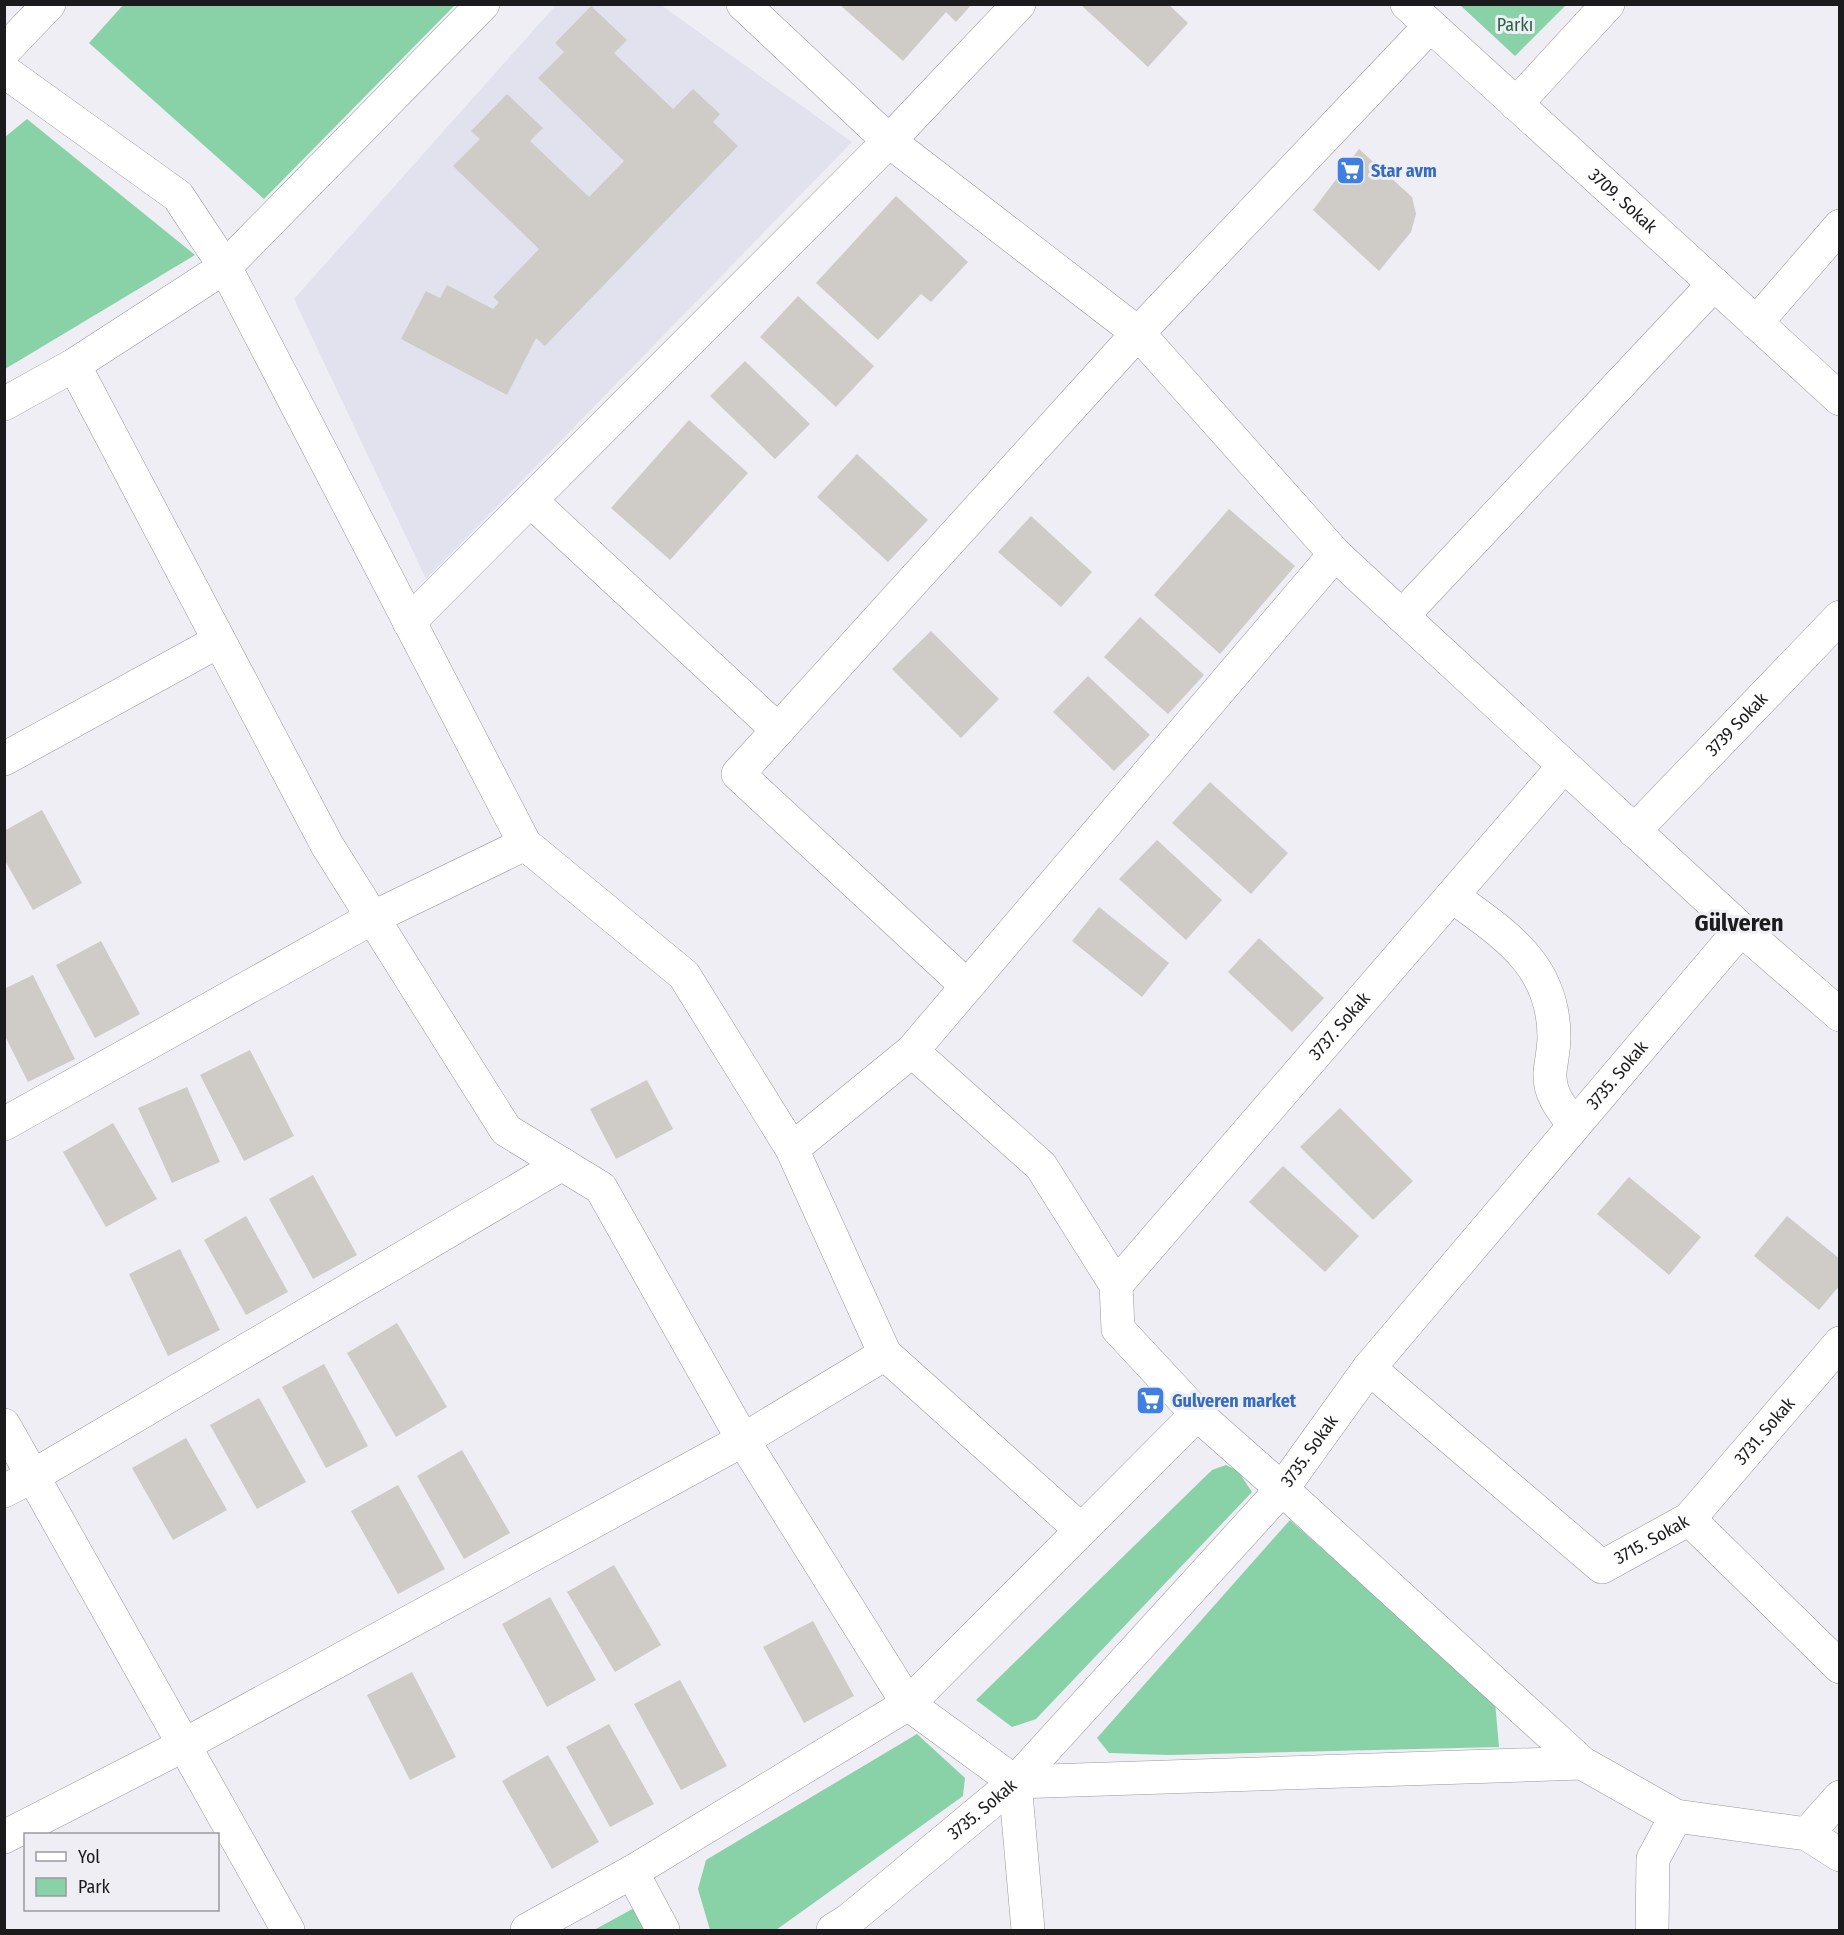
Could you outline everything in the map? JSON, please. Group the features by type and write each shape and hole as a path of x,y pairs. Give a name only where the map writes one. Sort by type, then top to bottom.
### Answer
{"street":[{"path":"4,51 49,4"},
{"path":"4,404 74,365 225,267 483,4"},
{"path":"742,4 889,141 1138,333 1335,554 1740,929 1839,1015"},
{"path":"410,622 889,141 1019,4"},
{"path":"1516,104 1608,4"},
{"path":"967,986 738,774 1138,333 1418,15"},
{"name":"3709. Sokak","path":"1418,15 1839,399"},
{"path":"4,71 178,196 225,267 525,844 684,975 792,1149 885,1354 1080,1530"},
{"path":"1756,322 1839,226"},
{"path":"1402,616 1714,284"},
{"path":"74,365 327,845 372,918 506,1130 601,1188 743,1440 908,1704 1015,1782 1582,1763"},
{"path":"531,501 778,730"},
{"path":"792,1149 912,1051 1335,554"},
{"name":"3739 Sokak","path":"1634,831 1839,616"},
{"path":"4,759 219,641"},
{"name":"3737. Sokak","path":"1116,1285 1564,766"},
{"path":"4,1124 372,918 525,844"},
{"path":"1452,896 1509,937 1536,971 1551,1011 1554,1036 1550,1071 1552,1093 1574,1125"},
{"name":"3735. Sokak","path":"833,1930 849,1920 1015,1782 1282,1489 1369,1368 1740,929"},
{"path":"912,1051 1041,1166 1116,1285 1118,1329 1197,1413 1582,1763 1676,1816 1807,1833 1839,1855"},
{"path":"4,1491 562,1164"},
{"name":"3731. Sokak","path":"1689,1518 1839,1343"},
{"path":"4,1837 184,1745 743,1440 885,1354"},
{"name":"3715. Sokak","path":"1369,1368 1602,1567 1689,1518 1839,1667"},
{"path":"527,1930 632,1872 908,1704 1197,1413"},
{"path":"4,1425 288,1930"},
{"path":"1015,1782 1028,1930"},
{"path":"1807,1833 1839,1797"},
{"path":"1652,1930 1653,1858 1676,1816"},
{"path":"632,1872 663,1930"}],"shaded area":[{"path":"556,5 661,5 852,142 426,579 294,299"}],"green space":[{"path":"124,4 455,5 264,199 89,43"},
{"name":"Parkı","path":"1460,5 1566,5 1515,56"},
{"path":"27,119 195,255 5,369 5,137"},
{"path":"1226,1465 1238,1471 1252,1492 1036,1719 1012,1727 976,1700 1212,1470"},
{"path":"1290,1520 1495,1702 1499,1747 1168,1755 1109,1753 1097,1738"},
{"path":"917,1734 965,1778 963,1796 776,1930 710,1930 698,1889 706,1860"},
{"path":"636,1907 646,1930 594,1930"}],"building":[{"path":"839,4 972,4 956,22 946,12 903,61"},
{"path":"1080,4 1168,4 1188,23 1148,67"},
{"path":"591,6 627,40 614,53 673,109 693,89 720,114 713,122 738,146 545,346 536,338 507,395 401,339 426,291 440,298 447,285 493,309 499,302 493,297 539,249 453,166 480,139 471,131 507,94 543,128 530,141 589,197 624,161 538,78 564,52 555,43"},
{"path":"1359,149 1412,197 1416,214 1411,232 1379,271 1313,210"},
{"path":"896,196 968,262 931,302 921,294 878,340 816,283"},
{"path":"798,296 874,366 836,407 760,337"},
{"path":"745,361 810,424 775,459 710,396"},
{"path":"689,420 748,473 670,560 611,508"},
{"path":"857,454 928,520 888,562 817,497"},
{"path":"1229,509 1295,566 1220,654 1154,595"},
{"path":"1031,516 1092,572 1061,607 998,552"},
{"path":"1140,617 1204,675 1168,714 1104,657"},
{"path":"931,631 999,699 961,738 892,669"},
{"path":"1088,676 1150,735 1114,771 1053,712"},
{"path":"1210,782 1288,853 1251,894 1172,823"},
{"path":"42,810 82,883 33,910 4,859 4,831"},
{"path":"1157,840 1222,900 1186,940 1119,879"},
{"path":"1099,907 1169,963 1142,997 1072,941"},
{"path":"1259,938 1324,998 1292,1032 1228,972"},
{"path":"101,941 140,1014 95,1038 56,965"},
{"path":"33,975 75,1059 28,1082 4,1034 4,989"},
{"path":"250,1050 294,1136 244,1161 200,1075"},
{"path":"647,1080 673,1129 616,1159 590,1109"},
{"path":"187,1087 220,1162 172,1183 138,1108"},
{"path":"1340,1108 1413,1181 1373,1220 1300,1147"},
{"path":"113,1123 157,1199 106,1227 63,1152"},
{"path":"1283,1166 1359,1236 1325,1272 1249,1202"},
{"path":"313,1175 357,1255 313,1279 269,1199"},
{"path":"1629,1177 1701,1237 1669,1275 1597,1214"},
{"path":"246,1216 288,1292 246,1315 204,1240"},
{"path":"1787,1216 1840,1259 1840,1285 1819,1310 1754,1256"},
{"path":"180,1249 220,1330 168,1356 129,1274"},
{"path":"397,1323 447,1407 396,1437 347,1353"},
{"path":"324,1364 368,1446 326,1468 282,1387"},
{"path":"259,1398 306,1482 257,1509 210,1425"},
{"path":"186,1438 227,1510 173,1540 132,1468"},
{"path":"462,1450 510,1533 464,1559 417,1476"},
{"path":"398,1485 445,1569 398,1594 351,1511"},
{"path":"614,1565 661,1645 615,1672 567,1592"},
{"path":"550,1597 596,1680 547,1707 502,1624"},
{"path":"813,1621 854,1696 804,1723 763,1647"},
{"path":"412,1672 456,1757 410,1780 367,1695"},
{"path":"680,1680 727,1766 681,1790 634,1704"},
{"path":"609,1724 654,1804 610,1827 566,1747"},
{"path":"548,1755 599,1842 552,1869 502,1781"}],"place":[{"name":"Star avm","path":"1350,171"},
{"name":"Gulveren market","path":"1151,1401"}],"district":[{"name":"Gülveren","path":"1739,923"}]}
